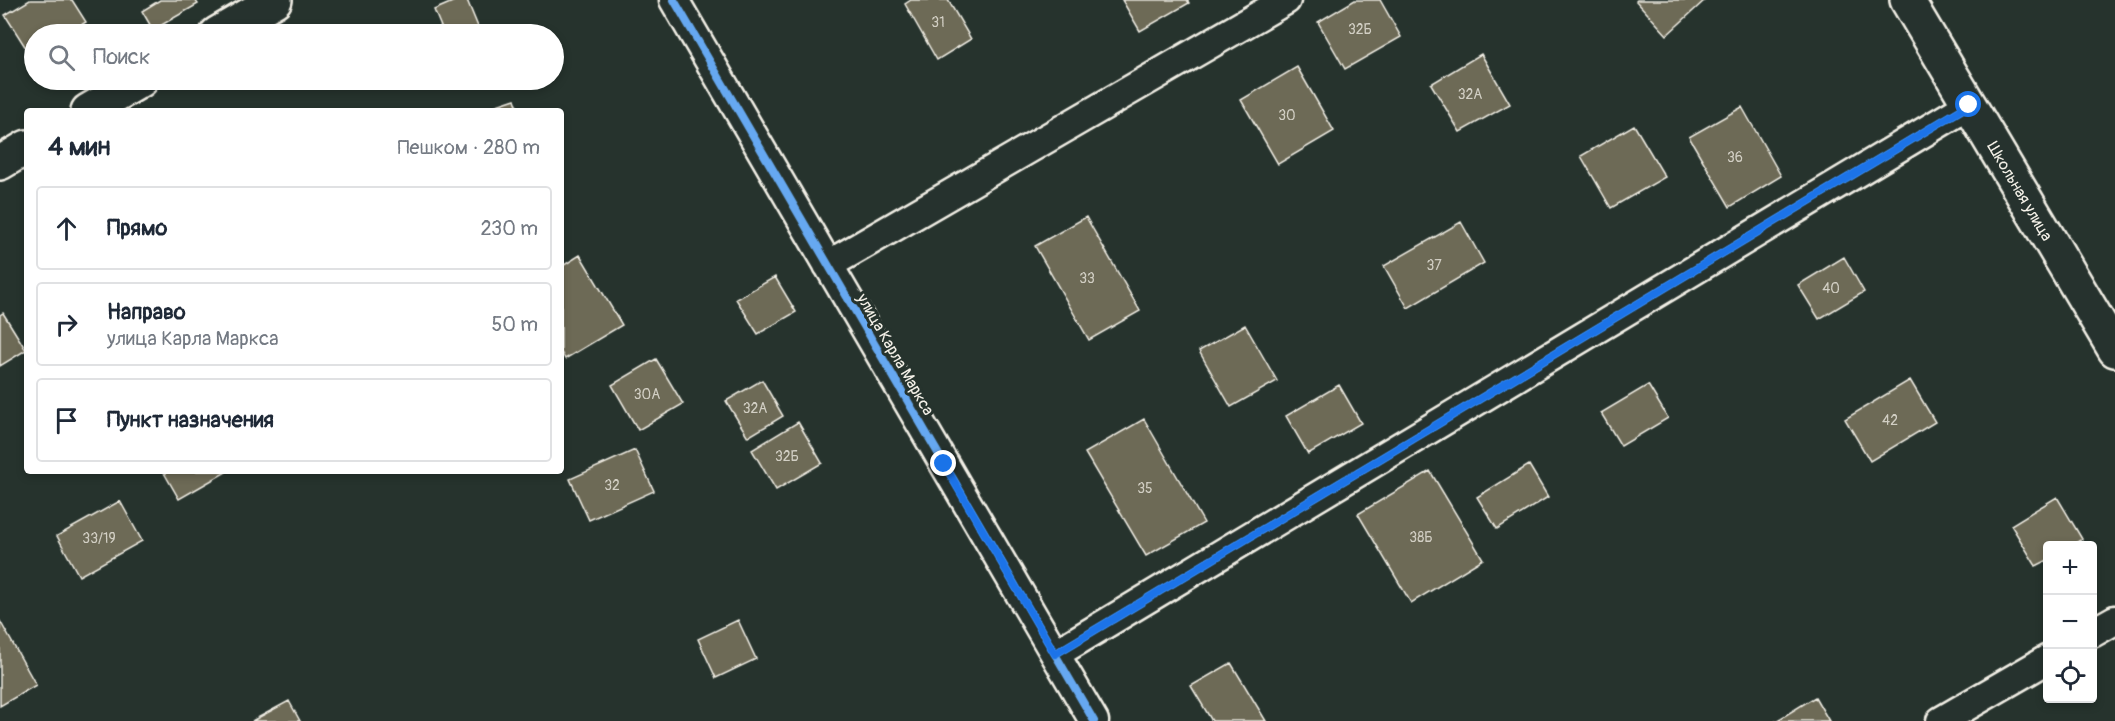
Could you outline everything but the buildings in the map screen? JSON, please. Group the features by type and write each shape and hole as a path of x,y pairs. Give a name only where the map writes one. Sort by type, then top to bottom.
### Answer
{"main road":[{"path":"234,24 275,0"},
{"name":"Школьная улица","path":"1907,0 2115,350"},
{"path":"93,108 124,90"},
{"path":"0,163 24,149"}],"street":[{"name":"улица Карла Маркса","path":"674,0 1094,721"},
{"path":"828,265 1286,0"},
{"path":"1055,654 1969,105"},
{"path":"2097,630 2115,620"},
{"path":"1941,721 2043,662"}],"cycle path":[{"path":"674,0 1094,721"},
{"path":"1055,654 1969,105"}],"route":[{"path":"944,464 1055,654 1969,105"}]}
